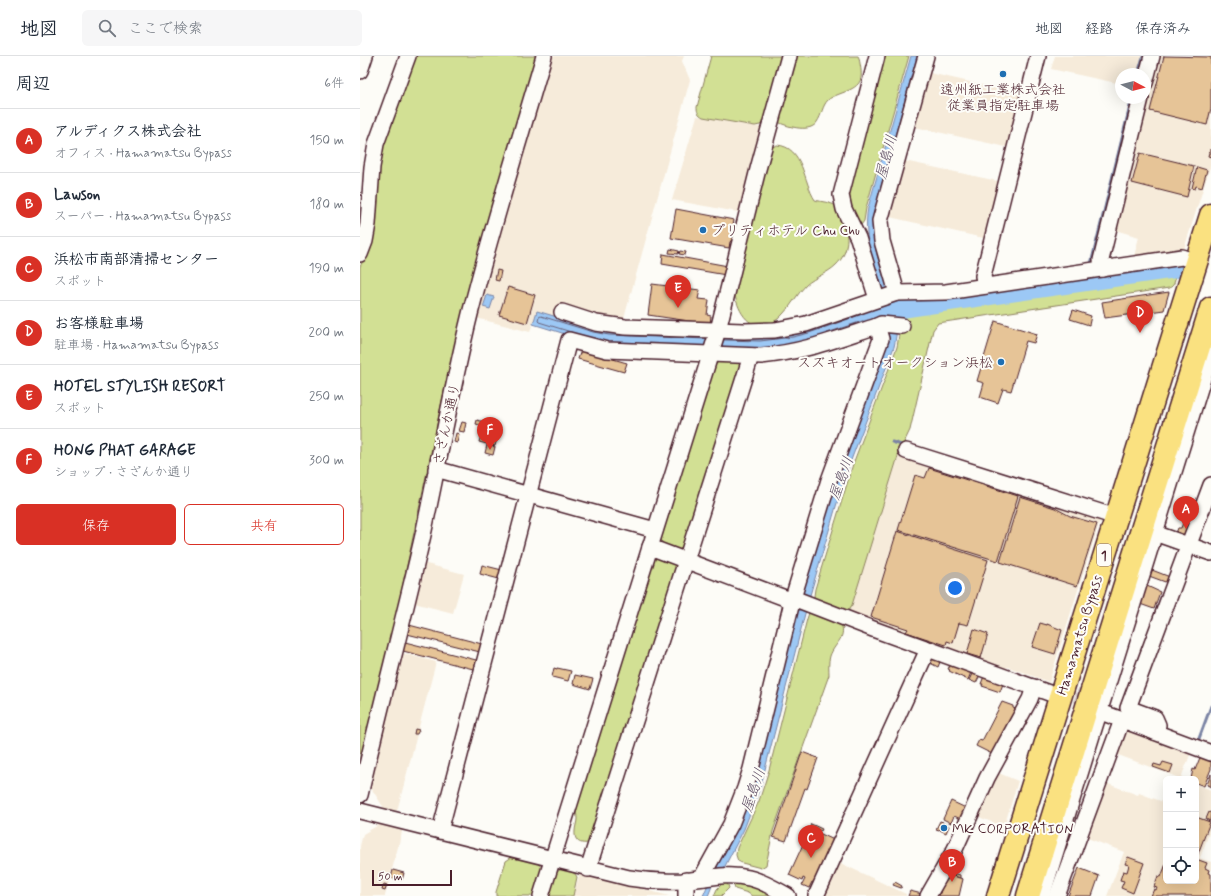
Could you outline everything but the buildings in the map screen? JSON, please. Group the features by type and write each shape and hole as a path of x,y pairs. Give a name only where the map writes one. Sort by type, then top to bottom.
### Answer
{"highway":[{"name":"Hamamatsu Bypass","path":"998,896 1055,691 1116,517 1211,215"},
{"name":"Hamamatsu Bypass","path":"1029,896 1052,844 1074,749 1098,708 1211,308"},
{"path":"1029,896 1019,874 1048,805 1074,749"}],"street":[{"path":"360,71 365,56"},
{"path":"360,254 367,233 372,167 376,144 408,56"},
{"name":"さざんか通り","path":"360,796 374,733 405,612 453,389 480,277 544,56"},
{"path":"541,896 717,332 758,169 789,56"},
{"path":"877,56 841,196 844,209 887,296"},
{"path":"887,296 880,221 926,56"},
{"path":"985,286 983,276 1038,56"},
{"path":"1149,68 1152,56"},
{"path":"1102,269 1101,260 1140,104"},
{"path":"562,312 610,325 717,332 760,331 806,324 887,296 946,292 1182,257 1196,262"},
{"path":"440,831 569,340 607,350 711,352 751,356 778,354 801,350 880,325 901,326"},
{"path":"705,878 704,873 730,824 745,788 794,599 829,480 882,339 880,325"},
{"path":"1211,353 1149,531 1211,553"},
{"path":"588,869 751,356"},
{"path":"906,452 920,460 1116,517"},
{"path":"436,469 655,530"},
{"path":"1152,731 1158,725 1155,718 1128,708 1211,485"},
{"path":"650,547 810,604 873,629 1034,687 1055,691"},
{"path":"816,896 928,649"},
{"path":"1006,677 1008,670 1055,691"},
{"path":"928,896 955,849 987,778 1030,698 1034,687"},
{"path":"1098,708 1151,723 1152,731"},
{"path":"1098,708 1122,720 1211,753"},
{"path":"1073,851 1052,844 1098,708"},
{"path":"1057,896 1122,720"},
{"path":"360,811 613,875 646,880 686,880 736,876 760,881 788,896"},
{"path":"686,880 686,896"}],"shaded area":[{"path":"551,56 684,56 682,61 690,80 623,322 572,310 565,303 561,318 537,311 530,332 476,318"},
{"path":"1055,56 1142,56 1139,68 1115,68 1115,83 1051,69"},
{"path":"1158,56 1211,56 1211,164 1184,249 1179,254 1133,260 1139,237 1115,230 1146,104 1151,104 1151,84"},
{"path":"925,72 1024,94 1011,148 910,126"},
{"path":"697,116 765,128 743,213 672,200"},
{"path":"900,160 1002,182 988,239 885,216"},
{"path":"899,453 1101,517 1049,682 1008,667 998,671 848,616"},
{"path":"423,563 464,574 453,613 414,603"},
{"path":"402,653 436,662 397,811 384,808 371,788 382,729"},
{"path":"1124,725 1192,750 1182,776 1174,776 1113,753"},
{"path":"996,772 1018,781 1004,827 974,815"},
{"path":"1103,782 1138,795 1139,793 1163,802 1163,884 1199,884 1199,785 1211,790 1211,828 1200,858 1211,862 1211,896 1107,896 1124,852 1082,836"},
{"path":"382,823 403,828 385,896 360,896 360,846 363,834"},
{"path":"836,861 906,894 906,896 820,896"},
{"path":"580,873 628,885 669,896 573,896"}],"green space":[{"path":"413,56 536,56 472,275 445,387 400,598 360,760 360,267 367,251 378,156"},
{"path":"711,56 785,56 765,122 755,126 703,117 699,114 697,107"},
{"path":"793,56 858,56 859,58 861,76 858,84 828,100 824,105 817,122 810,127 800,128 789,126 780,123 777,117"},
{"path":"882,56 909,56 866,208 864,221 861,225 849,207 847,189"},
{"path":"777,145 786,147 793,152 798,159 815,200 831,204 838,208 846,229 847,242 844,254 836,265 806,285 778,319 768,324 761,325 754,324 744,316 735,298 734,291 770,148"},
{"path":"1170,274 1175,276 1175,278 1173,285 1169,288 938,323 933,330 910,430 899,453 852,605 848,611 843,613 817,602 814,596 815,589 853,464 897,347 902,317 910,312"},
{"path":"720,361 735,361 740,363 742,367 684,549 673,549 663,544 661,535 713,369"},
{"path":"658,558 676,565 678,569 592,842 582,843 577,841 575,835 577,819 576,809 652,563 654,559"},
{"path":"815,611 840,621 843,632 830,656 829,675 773,831 766,865 761,868 738,861 736,855 737,848 759,801 769,770 807,619 809,613"},
{"path":"512,857 537,863 543,869 537,896 496,896 506,861"},
{"path":"561,869 572,872 577,877 573,896 548,896 554,877"},
{"path":"723,883 726,883 729,888 721,896 714,896 717,889"},
{"path":"737,883 755,886 772,896 752,896 748,893 735,889 734,886"}],"water":[{"name":"屋島川","path":"911,56 917,56 872,220 872,229 878,257 896,314 897,328 894,347 850,463 837,503 808,602 761,785 744,829 723,870 714,881 708,896 703,896 709,882 886,321 778,350 591,342 533,324 537,311 594,328 744,337 885,303 868,244 868,208"},
{"path":"487,295 494,297 490,309 483,307"}],"waterway":[{"path":"1140,68 1143,57"},
{"path":"1091,264 1131,104"},
{"path":"871,315 891,310 1179,268"},
{"path":"892,442 905,446"},
{"path":"1197,744 1211,706"}],"tunnel":[{"path":"1054,687 1097,703"}],"place":[{"name":"遠州紙工業株式会社 従業員指定駐車場","path":"1003,74"},
{"name":"プリティホテル Chu Chu","path":"703,230"},
{"name":"HOTEL STYLISH RESORT","path":"678,308"},
{"name":"お客様駐車場","path":"1140,333"},
{"name":"スズキオートオークション浜松","path":"1001,362"},
{"name":"HONG PHAT GARAGE","path":"490,450"},
{"name":"アルディクス株式会社","path":"1186,529"},
{"name":"MK CORPORATION","path":"944,828"},
{"name":"浜松市南部清掃センター","path":"811,858"},
{"name":"Lawson","path":"952,882"}]}
